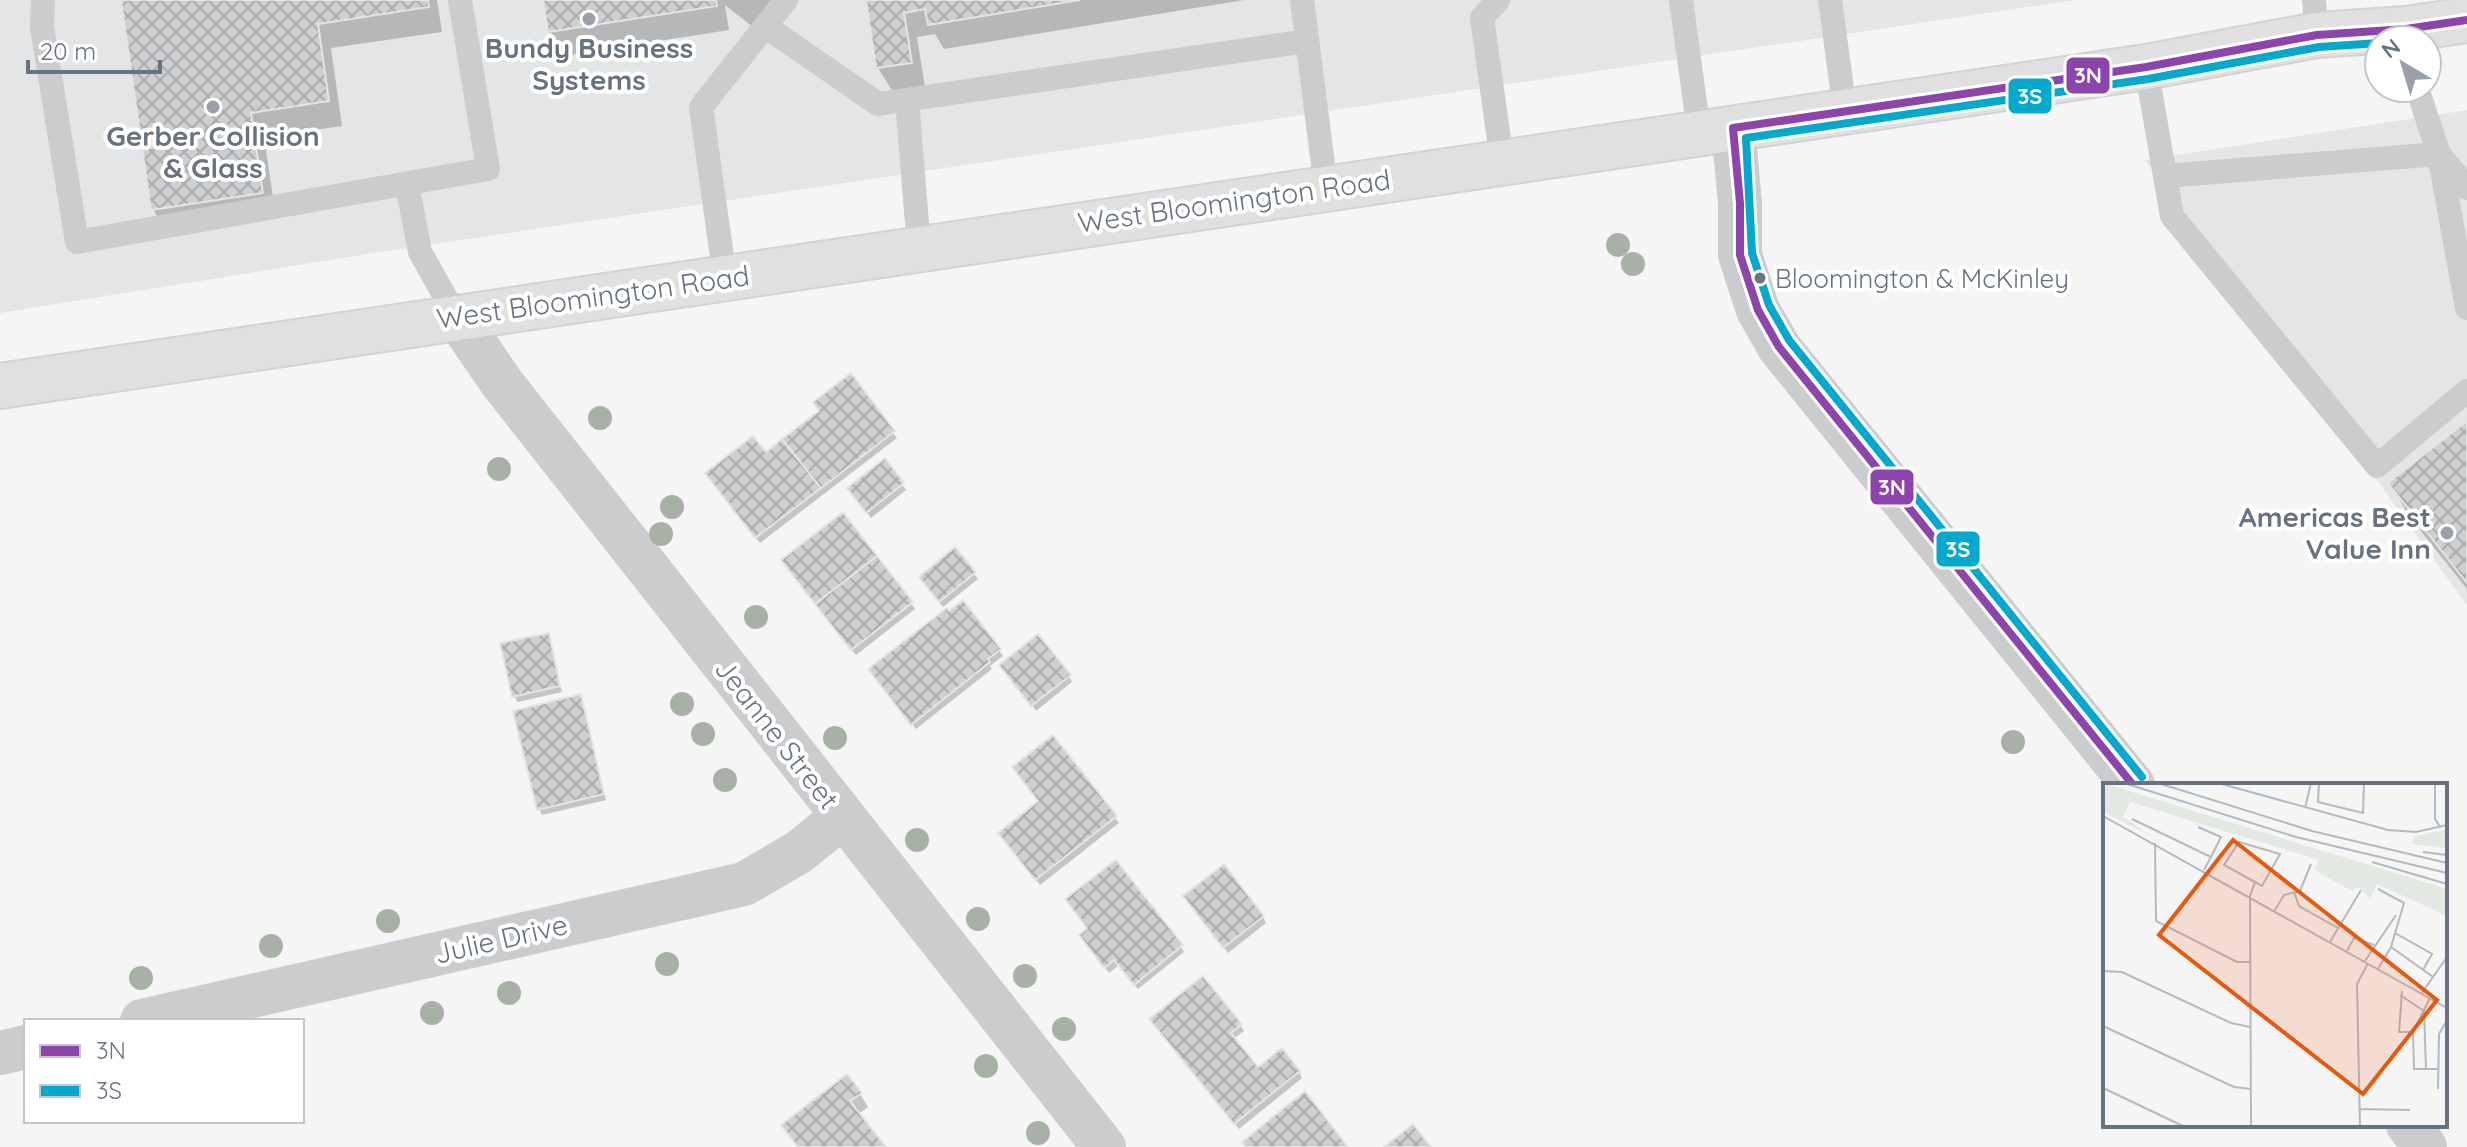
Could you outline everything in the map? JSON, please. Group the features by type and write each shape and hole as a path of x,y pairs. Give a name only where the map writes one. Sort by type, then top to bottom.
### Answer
{"main road":[{"name":"West Bloomington Road","path":"0,386 2146,67 2316,18 2363,27"},
{"name":"West Bloomington Road","path":"2443,26 2467,20"}],"street":[{"path":"1716,130 1740,203 1740,255 1758,310 1779,347 2131,783"},
{"name":"Jeanne Street","path":"456,316 502,383 1104,1147"},
{"name":"Julie Drive","path":"151,1019 744,884 799,852 842,817"},
{"path":"0,1053 24,1047"},
{"path":"2410,1127 2425,1147"}],"lane":[{"path":"43,0 42,27 77,242 488,169 460,0"},
{"path":"725,278 701,107 786,0"},
{"path":"1302,0 1326,188"},
{"path":"1498,0 1482,18 1502,161"},
{"path":"1681,0 1716,130"},
{"path":"1830,0 1845,111"},
{"path":"765,26 878,104 1307,41"},
{"path":"2146,67 2172,216 2377,466 2467,391"},
{"path":"907,100 919,248"},
{"path":"2422,104 2439,154 2467,308"},
{"path":"2165,176 2439,154"},
{"path":"2439,154 2467,188"},
{"path":"407,184 420,252 456,316"}],"shaded area":[{"path":"0,0 2075,0 380,252 0,313"},
{"path":"2467,110 2467,605 2145,160"}],"building":[{"name":"Gerber Collision & Glass","path":"121,0 428,0 429,7 318,24 329,101 251,113 263,193 151,210"},
{"name":"Bundy Business Systems","path":"543,0 716,0 717,6 548,32"},
{"path":"866,0 1080,0 928,25 925,9 904,13 912,63 876,68"},
{"path":"851,373 895,431 821,488 782,439 819,411 813,402"},
{"name":"Americas Best Value Inn","path":"2467,421 2467,583 2388,483"},
{"path":"753,436 766,452 782,439 821,488 755,538 705,473"},
{"path":"885,458 904,483 866,513 847,488"},
{"path":"843,512 877,556 815,604 781,560"},
{"path":"955,547 976,572 939,602 919,577"},
{"path":"877,556 913,602 851,650 815,604"},
{"path":"963,600 1001,649 988,659 990,662 911,725 868,669 947,608 949,611"},
{"path":"549,633 560,686 512,697 500,643"},
{"path":"1038,634 1071,675 1031,706 999,665"},
{"path":"581,694 604,794 537,810 513,711"},
{"path":"1053,735 1117,816 1035,880 998,833 1038,801 1012,767"},
{"path":"1116,860 1183,945 1134,985 1114,960 1104,968 1079,935 1087,928 1065,899"},
{"path":"1224,864 1264,916 1223,948 1183,896"},
{"path":"1203,976 1242,1024 1231,1033 1258,1067 1282,1048 1300,1071 1234,1124 1149,1019"},
{"path":"847,1074 862,1093 850,1101 886,1147 798,1147 781,1125"},
{"path":"1305,1091 1348,1147 1246,1147 1242,1142"},
{"path":"1413,1124 1431,1147 1384,1147"}],"transit line":[{"name":"3N","path":"2131,783 1779,347 1758,310 1740,255 1740,203 1733,128 2146,67 2317,35 2406,29 2467,20"},
{"name":"3S","path":"2142,777 1789,340 1769,305 1752,253 1746,138 2148,79 2319,47 2363,44"}],"place":[{"name":"Bundy Business Systems","path":"589,19"},
{"name":"Gerber Collision & Glass","path":"213,107"},
{"name":"Bloomington & McKinley","path":"1760,278"},
{"name":"Americas Best Value Inn","path":"2447,533"}]}
